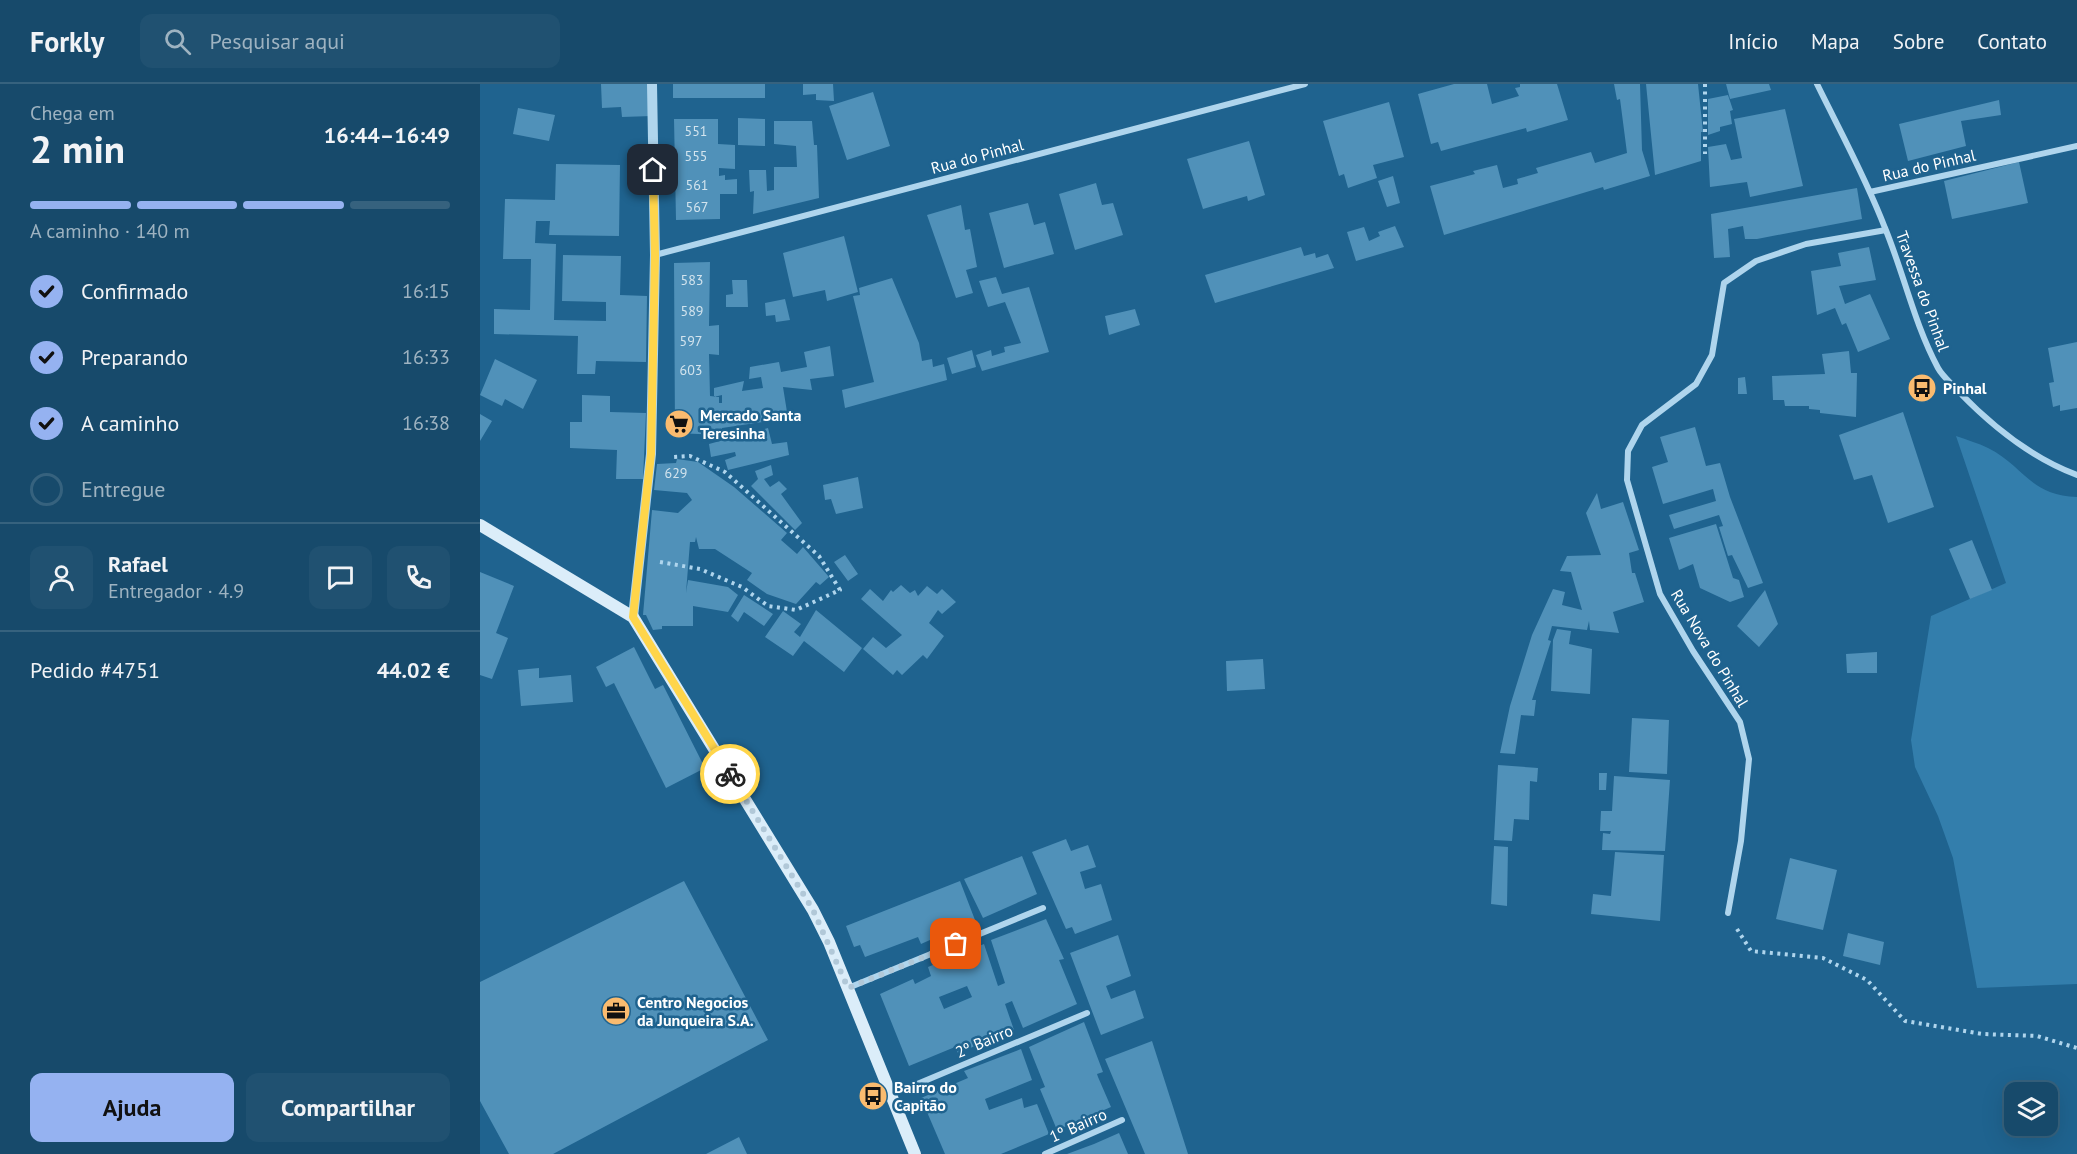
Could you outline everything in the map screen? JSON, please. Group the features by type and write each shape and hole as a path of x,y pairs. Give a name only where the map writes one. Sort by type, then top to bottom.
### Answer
{"main road":[{"path":"480,525 633,617 798,883 829,942 915,1154"}],"street":[{"path":"633,617 651,454 655,255 652,84"},
{"name":"Rua do Pinhal","path":"655,255 1305,84"},
{"name":"Rua do Pinhal","path":"1817,84 1870,192 2077,146"},
{"name":"Travessa do Pinhal","path":"1870,192 1886,230 1914,316 1939,371 1973,406 2020,446 2045,462 2077,475"},
{"name":"Rua Nova do Pinhal","path":"1728,913 1741,841 1749,759 1740,722 1693,651 1660,594 1627,480 1628,451 1642,425 1696,384 1712,355 1724,283 1756,261 1806,244 1886,230"},
{"path":"848,988 1043,908"},
{"name":"2º Bairro","path":"891,1095 1088,1013"},
{"name":"1º Bairro","path":"1045,1154 1122,1120"}],"path":[{"path":"1705,84 1706,154"},
{"path":"641,558 700,569 742,587 768,606 796,610 840,590 819,556 725,472 690,456 660,457 651,454"},
{"path":"1728,913 1751,951 1823,958 1867,980 1905,1021 1982,1034 2037,1036 2077,1048"}],"shaded area":[{"path":"1956,436 1984,446 2000,455 2048,491 2077,497 2077,984 1977,988 1953,858 1938,816 1915,767 1911,740 1931,616 2006,583"}],"building":[{"path":"601,84 650,84 652,116 622,117 621,107 602,108"},
{"path":"673,84 765,84 765,98 673,98"},
{"path":"803,84 833,84 834,101 816,100 816,94 803,95"},
{"path":"1454,84 1487,84 1492,104 1519,96 1515,88 1520,87 1520,84 1557,84 1568,120 1527,132 1526,128 1441,151 1438,142 1431,144 1418,94"},
{"path":"1614,84 1640,84 1642,150 1650,176 1604,190 1603,187 1444,235 1430,186 1475,174 1473,171 1497,165 1503,188 1518,184 1517,179 1538,173 1536,168 1591,152 1595,163 1627,153 1620,99 1617,100"},
{"path":"1646,84 1698,84 1703,132 1701,132 1701,161 1655,175"},
{"path":"1726,84 1769,84 1771,90 1730,99"},
{"path":"873,92 890,146 847,160 829,106"},
{"path":"1728,95 1733,110 1730,111 1732,124 1720,127 1720,131 1708,135 1708,99"},
{"path":"1999,100 2001,115 1961,121 1966,146 1908,161 1899,124"},
{"path":"1389,102 1404,157 1373,165 1377,178 1348,188 1344,174 1339,176 1323,121"},
{"path":"518,108 555,115 549,141 513,134"},
{"path":"1785,109 1803,186 1750,197 1747,182 1710,187 1708,147 1726,144 1731,160 1742,158 1734,119"},
{"path":"738,118 765,119 765,146 738,145"},
{"path":"674,119 718,119 718,144 735,145 735,169 719,168 719,176 725,175 725,180 737,179 737,194 720,194 720,219 676,220"},
{"path":"774,121 812,121 814,145 817,145 819,198 753,214 754,191 750,192 749,170 766,170 767,191 774,190 774,167 797,167 796,146 774,144"},
{"path":"1249,141 1265,195 1248,201 1247,196 1203,209 1187,159"},
{"path":"2019,162 2028,203 1952,219 1944,181"},
{"path":"556,164 620,165 619,236 549,235 550,221 536,221 535,243 556,244 554,320 606,321 606,302 562,301 563,255 621,256 620,295 647,296 646,362 596,361 595,374 577,374 578,336 494,334 494,309 530,310 531,259 503,259 505,199 555,200"},
{"path":"1393,176 1400,203 1387,207 1378,181"},
{"path":"1096,183 1102,205 1113,203 1123,235 1075,250 1059,194"},
{"path":"1857,188 1862,219 1757,239 1745,239 1743,226 1728,229 1730,257 1714,258 1711,214"},
{"path":"1028,203 1034,225 1045,222 1054,254 1004,268 989,213"},
{"path":"961,205 965,230 970,229 977,267 966,270 973,293 956,298 927,215"},
{"path":"1395,226 1404,247 1356,261 1347,232 1364,227 1369,241 1380,236 1378,232"},
{"path":"844,236 858,292 827,301 825,290 793,297 783,253"},
{"path":"1301,247 1304,256 1315,253 1316,258 1328,254 1334,268 1215,303 1205,275"},
{"path":"1869,247 1876,280 1839,286 1845,304 1870,294 1890,339 1858,352 1846,323 1842,325 1835,308 1817,315 1811,271 1841,266 1838,253"},
{"path":"710,262 709,326 719,325 719,355 709,354 710,396 714,396 714,388 744,381 742,391 763,388 761,377 749,379 750,367 779,362 781,372 807,367 804,352 830,346 834,376 810,379 812,390 783,387 787,412 775,414 775,420 722,428 722,435 675,433 674,263","holes":["722,395 722,403 719,403 719,397 716,397"]},
{"path":"996,277 1002,294 1029,287 1049,352 982,371 976,355 991,350 992,356 1005,352 1004,347 1021,343 1005,302 988,307 979,281"},
{"path":"892,278 919,343 922,361 932,359 933,367 944,364 947,380 845,408 842,390 874,382 853,296 860,295 859,288"},
{"path":"732,280 747,280 748,307 726,307 726,295 733,294"},
{"path":"785,299 790,320 776,322 775,315 766,316 765,303"},
{"path":"1135,309 1140,325 1109,335 1105,316"},
{"path":"2077,342 2077,408 2060,411 2060,405 2053,407 2049,383 2054,382 2048,348"},
{"path":"972,350 976,367 952,374 947,358"},
{"path":"1849,351 1851,373 1857,373 1856,417 1820,413 1820,410 1809,409 1809,406 1785,406 1784,400 1773,400 1772,376 1825,374 1822,354"},
{"path":"495,359 537,380 523,409 505,399 502,406 480,395"},
{"path":"1745,377 1747,394 1738,394 1738,378"},
{"path":"582,395 610,396 610,412 646,413 643,479 616,479 617,450 570,448 570,422 582,422"},
{"path":"1903,412 1934,507 1888,523 1872,475 1854,480 1839,435"},
{"path":"480,414 492,421 480,441"},
{"path":"1695,427 1706,466 1720,463 1730,497 1763,583 1748,588 1732,555 1728,556 1719,527 1723,526 1719,515 1674,529 1669,515 1716,501 1713,489 1663,504 1652,467 1668,462 1660,437"},
{"path":"768,428 772,444 787,442 789,455 728,470 725,460 736,456 735,452 711,457 709,444"},
{"path":"677,459 698,462 734,487 787,533 781,540 797,554 803,547 829,577 820,585 816,582 796,604 767,594 747,580 752,573 715,549 699,549 696,537 695,542 690,542 686,593 688,580 728,587 738,595 728,612 693,606 693,626 662,626 662,629 653,630 646,615 643,615 652,510 678,513 692,500 687,493 654,490 657,464 676,463"},
{"path":"771,465 773,475 764,479 770,487 779,481 787,489 781,494 802,523 795,530 751,486 758,479 755,471"},
{"path":"858,477 863,508 836,514 831,499 825,500 823,485"},
{"path":"1597,493 1601,509 1623,502 1639,550 1629,553 1632,573 1635,573 1644,602 1613,612 1619,633 1590,630 1589,621 1587,630 1552,626 1548,640 1551,641 1532,700 1536,700 1534,716 1521,715 1515,754 1500,753 1510,706 1532,635 1553,589 1565,592 1562,605 1582,610 1571,572 1560,571 1567,556 1601,555 1586,513"},
{"path":"1716,524 1733,578 1739,580 1744,597 1730,602 1700,588 1693,564 1679,570 1669,538"},
{"path":"1972,540 1992,590 1970,599 1949,549"},
{"path":"845,555 858,574 848,581 834,562"},
{"path":"480,572 514,586 496,633 508,638 492,679 480,675"},
{"path":"901,585 910,593 915,590 918,596 927,586 937,594 942,589 956,602 942,614 938,610 929,623 944,636 927,659 923,655 902,675 897,670 893,675 863,649 873,637 886,648 902,635 861,599 870,589 883,601 891,590 893,592"},
{"path":"1765,590 1778,624 1759,647 1737,626"},
{"path":"744,595 773,614 764,626 744,612 738,622 731,616"},
{"path":"816,610 862,648 844,672 804,641 793,656 765,637 783,611 801,624 794,632 800,637"},
{"path":"1557,629 1571,631 1569,644 1592,649 1590,694 1551,691 1553,640"},
{"path":"634,647 655,689 663,685 705,768 666,788 614,683 606,687 596,667"},
{"path":"1877,652 1877,673 1847,673 1846,654"},
{"path":"1263,659 1265,689 1227,691 1226,661"},
{"path":"539,668 539,678 571,675 573,702 521,706 518,670"},
{"path":"1632,718 1669,720 1667,774 1629,772"},
{"path":"1498,765 1538,768 1537,782 1530,781 1529,820 1514,819 1512,841 1494,840"},
{"path":"1599,773 1607,773 1606,790 1599,790"},
{"path":"1614,776 1670,780 1665,851 1602,850 1603,833 1610,834 1611,831 1600,831 1601,811 1612,811"},
{"path":"1066,839 1071,851 1088,845 1096,867 1080,872 1085,889 1101,884 1112,920 1075,934 1072,927 1066,929 1032,852"},
{"path":"1494,846 1508,847 1507,906 1491,904"},
{"path":"1615,852 1664,855 1660,921 1591,914 1593,894 1611,896"},
{"path":"1022,856 1037,894 983,918 964,879"},
{"path":"1790,858 1837,870 1823,930 1776,919"},
{"name":"Centro Negocios da Junqueira S.A.","path":"684,881 768,1040 553,1154 509,1154 480,1101 480,982"},
{"path":"960,881 975,920 921,944 918,937 865,957 860,945 854,947 846,926"},
{"path":"1046,919 1064,959 1059,960 1077,1004 1023,1028 1012,1001 1005,1004 1014,1030 958,1053 955,1047 909,1066 880,994 913,979 915,984 931,976 928,967 984,944 998,986 1005,983 991,940","holes":["967,986 972,997 944,1009 939,997"]},
{"path":"1848,933 1884,942 1880,965 1843,956"},
{"path":"1118,935 1131,976 1106,986 1111,999 1135,990 1144,1018 1101,1035 1070,953"},
{"path":"1084,1022 1103,1072 1097,1074 1111,1107 1057,1130 1040,1089 1045,1087 1029,1047"},
{"path":"1152,1041 1188,1154 1145,1154 1105,1059"},
{"path":"1021,1049 1032,1080 985,1099 989,1110 1022,1098 1024,1108 1037,1104 1049,1134 1001,1154 945,1154 921,1098 968,1078 964,1071"},
{"path":"1119,1133 1128,1154 1067,1154 1094,1144"},
{"path":"739,1137 747,1154 706,1154"}],"way so far":[{"path":"730,774 813,910 848,988 956,944"}],"place":[{"name":"Pinhal","path":"1922,388"},
{"name":"Mercado Santa Teresinha","path":"679,424"},
{"name":"Centro Negocios da Junqueira S.A.","path":"616,1011"},
{"name":"Bairro do Capitão","path":"873,1096"}],"route":[{"path":"653,170 655,255 651,454 633,617 730,774"}]}
